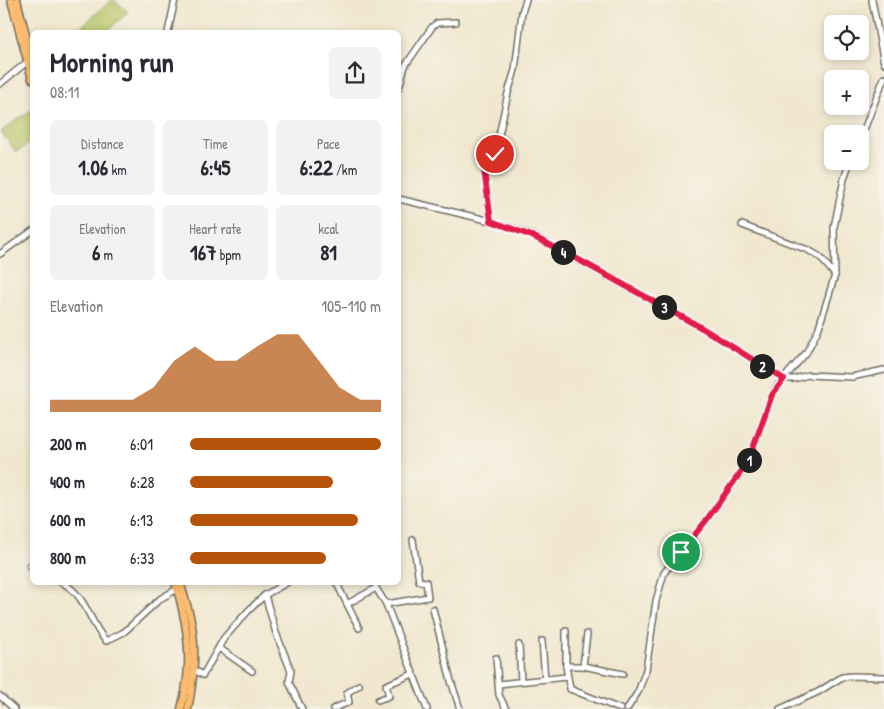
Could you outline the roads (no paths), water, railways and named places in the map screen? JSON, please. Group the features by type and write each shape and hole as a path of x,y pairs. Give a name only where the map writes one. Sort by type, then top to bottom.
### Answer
{"main road":[{"path":"11,0 30,60"},
{"path":"17,0 30,60"},
{"path":"178,585 191,622 194,647 194,670 189,708"},
{"path":"178,585 186,617 189,643 188,674 181,709"}],"street":[{"path":"168,30 175,0"},
{"path":"491,221 484,170 495,154 515,70 522,12 526,0"},
{"path":"872,0 884,63"},
{"path":"401,81 405,66 432,27 437,24 456,22"},
{"path":"0,84 30,60"},
{"path":"866,125 884,79"},
{"path":"627,709 638,692 646,670 656,601 664,572 705,522 748,462 772,395 806,354 814,341 836,274 834,227 847,170"},
{"path":"401,199 491,221 532,236 702,328 784,379 794,380 808,375 852,377 884,370"},
{"path":"742,225 808,250 820,257 836,274"},
{"path":"0,254 30,233"},
{"path":"386,604 428,598 426,582 419,581 413,540"},
{"path":"66,585 72,588 84,604 106,641 124,632 178,585"},
{"path":"194,670 204,675 224,638 265,595 283,585"},
{"path":"338,585 359,628"},
{"path":"347,604 375,585 386,604 427,709"},
{"path":"265,595 276,634 291,671 288,682 302,709"},
{"path":"433,608 460,709"},
{"path":"566,631 566,666 570,689 620,709"},
{"path":"583,666 587,634"},
{"path":"542,641 545,679"},
{"path":"519,646 521,681"},
{"path":"219,648 252,671"},
{"path":"496,658 499,696 506,709"},
{"path":"566,666 583,666 623,674"},
{"path":"378,700 389,696 386,685 412,674"},
{"path":"498,684 567,677"},
{"path":"780,709 818,692 842,677 884,677"},
{"path":"333,709 349,702 347,693 359,685"},
{"path":"0,696 14,709"}]}
